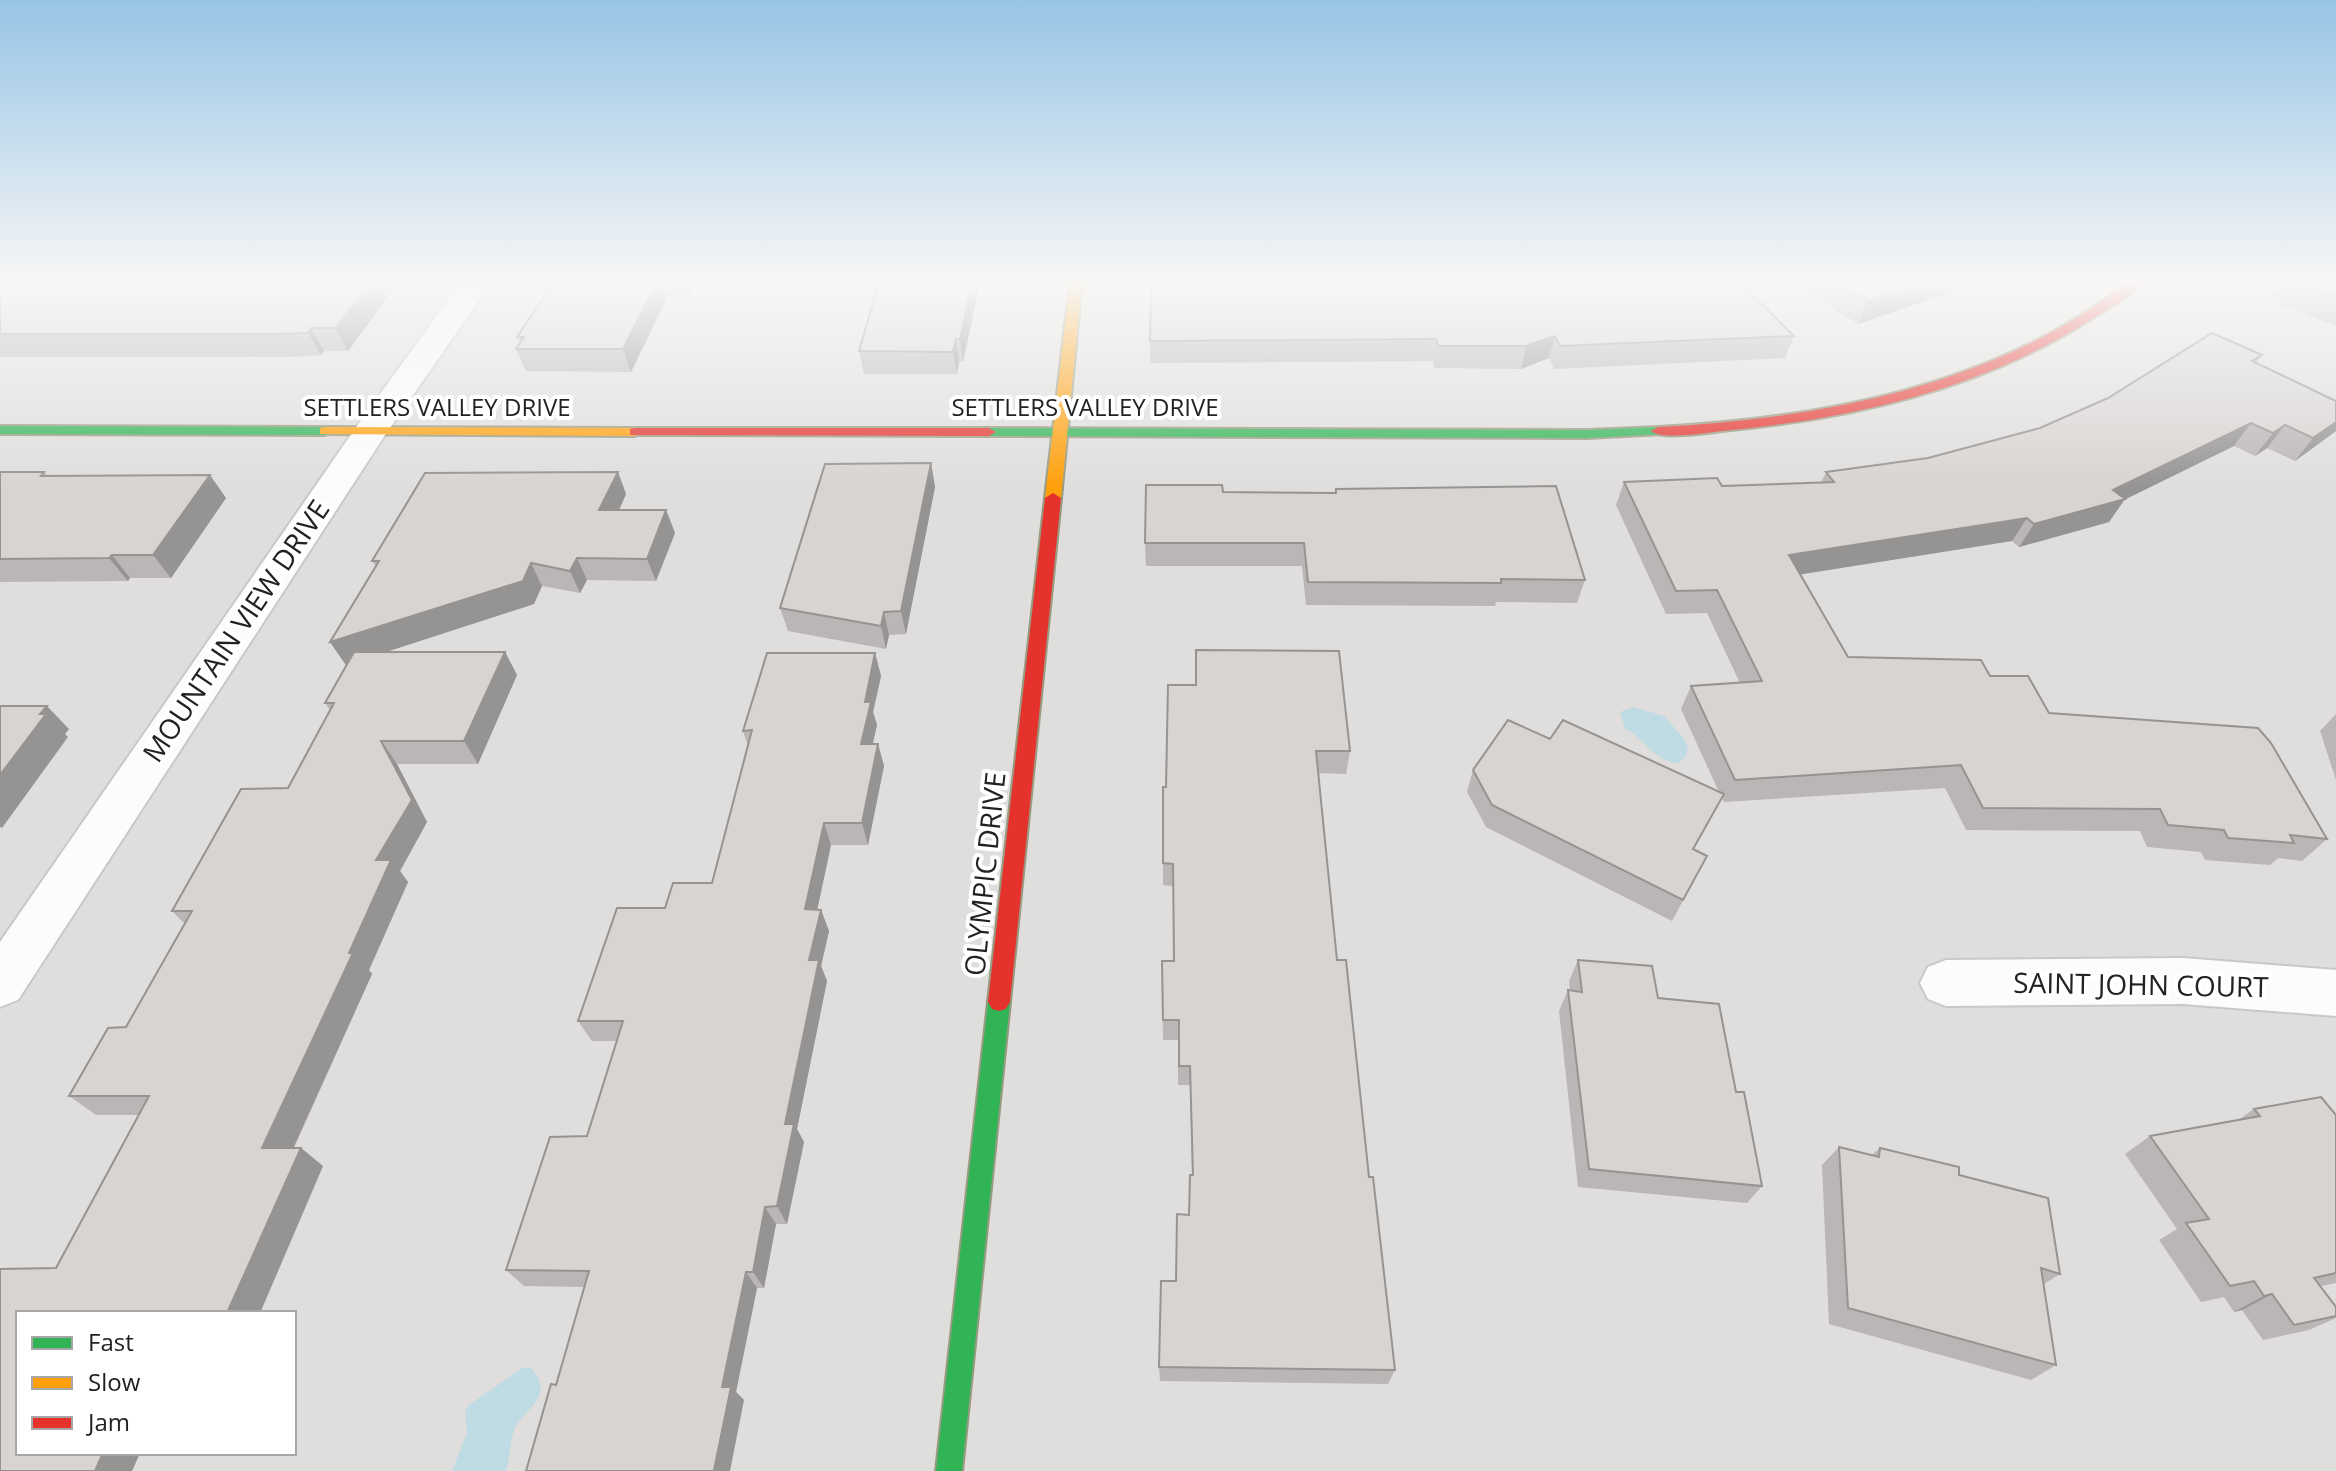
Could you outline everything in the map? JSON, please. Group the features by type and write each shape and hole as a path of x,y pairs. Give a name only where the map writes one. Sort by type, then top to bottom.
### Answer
{"street":[{"name":"MOUNTAIN VIEW DRIVE","path":"1,980 369,433 428,351"},
{"name":"OLYMPIC DRIVE","path":"949,1471 1069,351"},
{"name":"SETTLERS VALLEY DRIVE","path":"0,430 1587,434 1793,420 1899,396 2004,361 2024,351"},
{"name":"SAINT JOHN COURT","path":"1946,983 2183,981 2336,993"}],"shaded area":[{"path":"0,351 2336,351 2336,1471 0,1471"}],"water":[{"path":"1633,707 1664,716 1685,740 1688,748 1686,756 1679,763 1663,759 1625,729 1620,712"},
{"path":"522,1368 531,1368 538,1378 540,1394 515,1428 506,1471 452,1471 467,1433 465,1412 469,1405"}],"building":[{"path":"859,351 953,351 953,352"},
{"path":"2184,351 2252,351 2262,355 2252,361 2336,401 2336,422 2313,438 2285,425 2273,433 2251,423 2113,490 2125,499 2034,524 2027,518 1789,555 1848,657 1981,660 1990,676 2028,676 2049,713 2258,728 2271,743 2327,839 2290,835 2294,843 2228,838 2224,830 2168,825 2160,809 1983,808 1961,765 1735,780 1691,686 1762,681 1717,590 1676,591 1624,482 1717,478 1722,486 1834,482 1826,472 1928,458 2040,428 2108,398"},
{"path":"931,463 901,611 884,612 881,626 780,608 825,464"},
{"path":"0,472 44,472 41,476 210,475 153,555 0,559"},
{"path":"618,472 599,510 666,510 647,559 577,558 570,571 531,563 523,581 330,642 379,561 372,561 425,473"},
{"path":"1146,485 1222,485 1223,492 1336,493 1336,489 1556,486 1585,580 1308,582 1304,543 1145,543"},
{"path":"1196,650 1339,651 1350,751 1316,751 1337,960 1346,960 1369,1177 1373,1177 1395,1370 1159,1367 1161,1281 1176,1281 1177,1214 1189,1215 1190,1175 1193,1175 1190,1066 1179,1066 1179,1020 1163,1020 1162,961 1174,961 1173,864 1163,863 1168,685 1196,685"},
{"path":"354,652 505,652 464,741 381,741 412,800 376,860 391,860 349,953 353,953 262,1148 301,1148 228,1311 16,1311 16,1455 102,1455 95,1471 0,1471 0,1269 56,1268 149,1096 69,1096 108,1028 126,1027 192,911 172,911 241,789 288,788 334,703 325,703"},
{"path":"767,653 875,653 865,702 871,702 861,744 878,744 862,823 824,823 805,909 821,910 809,960 819,960 785,1124 794,1124 777,1206 765,1207 753,1272 746,1272 722,1387 731,1387 714,1470 728,1470 526,1471 551,1384 556,1385 589,1271 506,1270 550,1137 587,1136 623,1021 578,1021 617,908 665,908 673,883 712,883 752,730 743,731"},
{"path":"0,706 47,706 40,714 46,714 0,775"},
{"path":"1508,720 1550,739 1563,720 1724,794 1693,849 1707,856 1683,900 1492,805 1473,770"},
{"path":"1578,960 1652,966 1658,998 1719,1004 1736,1092 1744,1092 1762,1186 1589,1169 1568,990 1582,992"},
{"path":"2321,1097 2336,1115 2336,1273 2314,1278 2336,1307 2336,1316 2294,1325 2272,1294 2264,1296 2254,1281 2230,1286 2186,1223 2209,1219 2150,1136 2260,1116 2254,1109"},
{"path":"1839,1147 1879,1157 1880,1148 1959,1167 1959,1175 2048,1198 2060,1274 2041,1268 2056,1365 1848,1308"}],"traffic: fast":[{"path":"0,430 325,431"},
{"path":"989,432 1587,434 1658,431"},
{"path":"949,1471 999,1002"}],"traffic: slow":[{"path":"1053,498 1069,351"},
{"path":"325,431 635,432"}],"traffic: jam":[{"path":"1658,431 1755,424 1852,409 1946,383 2024,351"},
{"path":"635,432 989,432"},
{"path":"999,1002 1053,498"}]}
